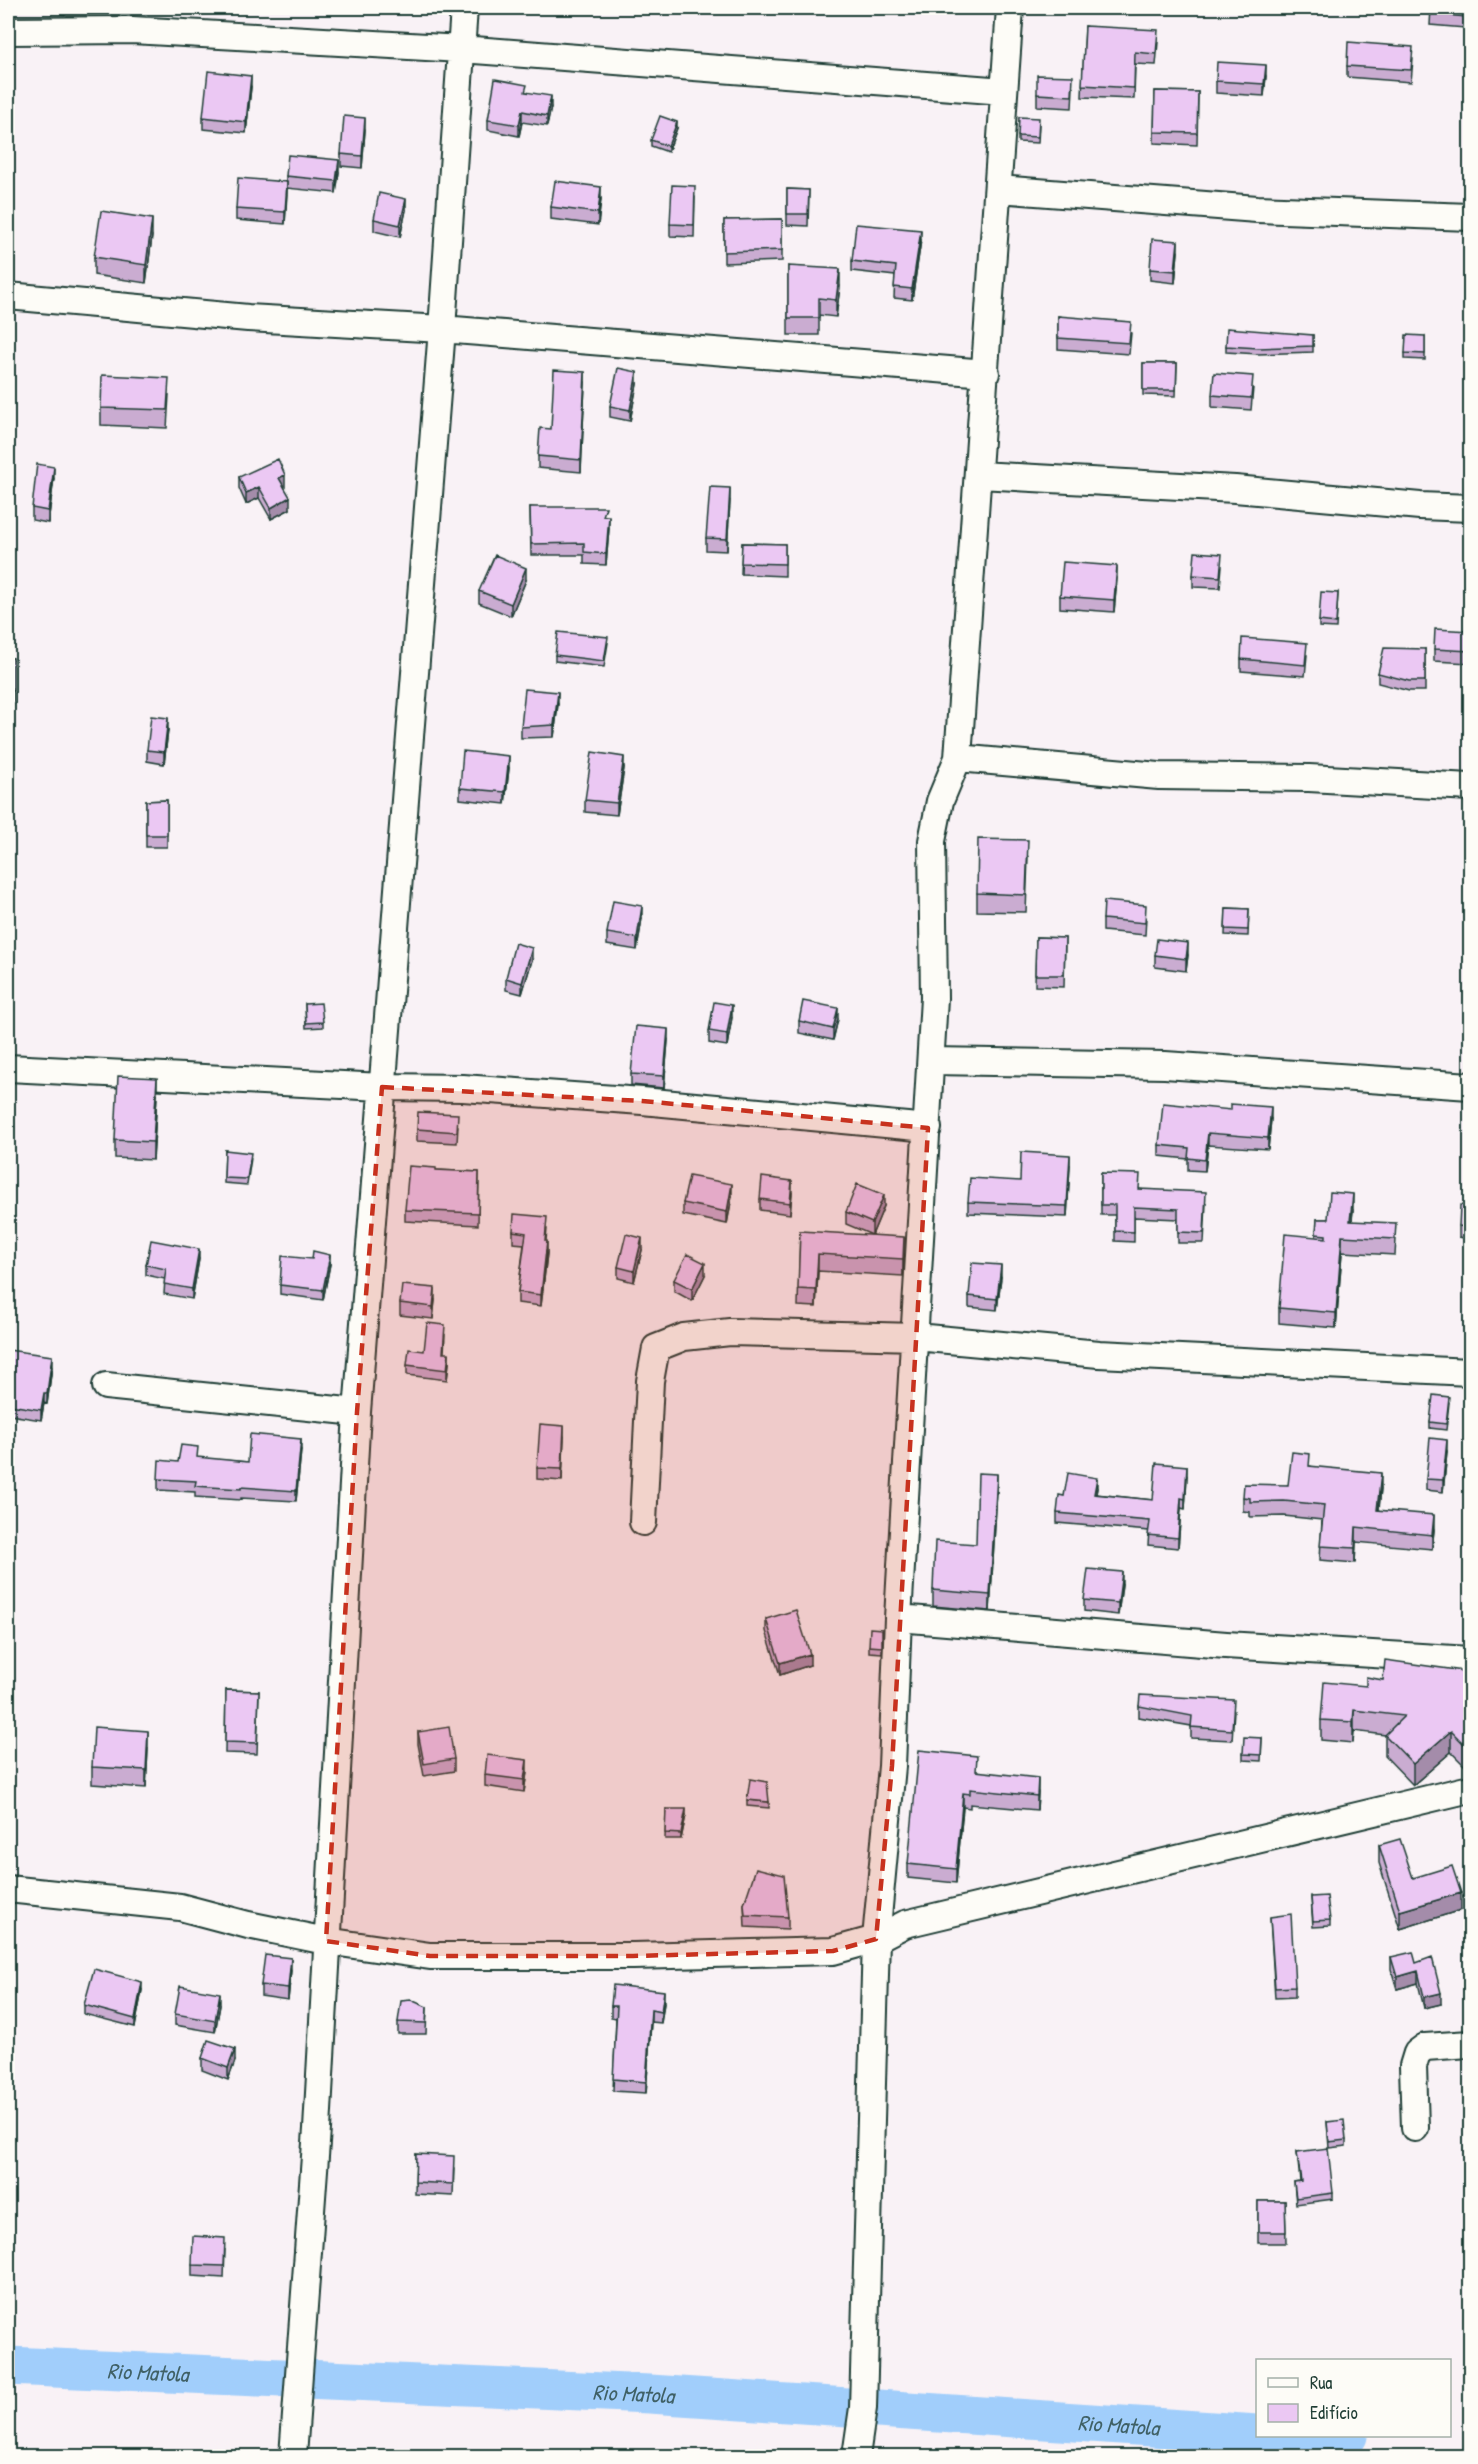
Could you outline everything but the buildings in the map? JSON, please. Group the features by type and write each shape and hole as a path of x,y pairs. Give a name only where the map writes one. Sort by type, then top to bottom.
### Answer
{"street":[{"path":"293,2457 326,1987 326,1941 357,1412 442,329 464,8"},
{"path":"856,2457 863,2408 876,1939 892,1766 898,1618 928,1128 934,998 932,841 940,801 958,758 1010,8"},
{"path":"8,31 132,30 461,49 1004,91"},
{"path":"998,189 1257,209 1470,218"},
{"path":"8,296 248,318 442,329 986,373"},
{"path":"979,475 1235,489 1420,506 1470,508"},
{"path":"958,758 1159,776 1309,778 1470,787"},
{"path":"931,1061 1165,1065 1470,1086"},
{"path":"8,1068 382,1087 463,1088 630,1100 928,1128"},
{"path":"643,1522 650,1381 656,1348 684,1337 730,1332 916,1337 1099,1354 1470,1372"},
{"path":"106,1386 357,1412"},
{"path":"898,1618 1226,1645 1470,1660"},
{"path":"8,1888 180,1907 248,1925 326,1941 430,1956 633,1956 833,1951 876,1939 905,1924 1470,1789"},
{"path":"1414,2128 1413,2066 1417,2053 1425,2047 1470,2044"}],"highlighted area":[{"path":"382,1087 642,1101 928,1128 892,1766 876,1939 833,1951 633,1956 430,1956 326,1941 357,1412"}],"waterway":[{"name":"Rio Matola","path":"8,2366 650,2394 1256,2434"},
{"name":"Rio Matola","path":"1292,2437 1345,2440 1347,2437"}]}
